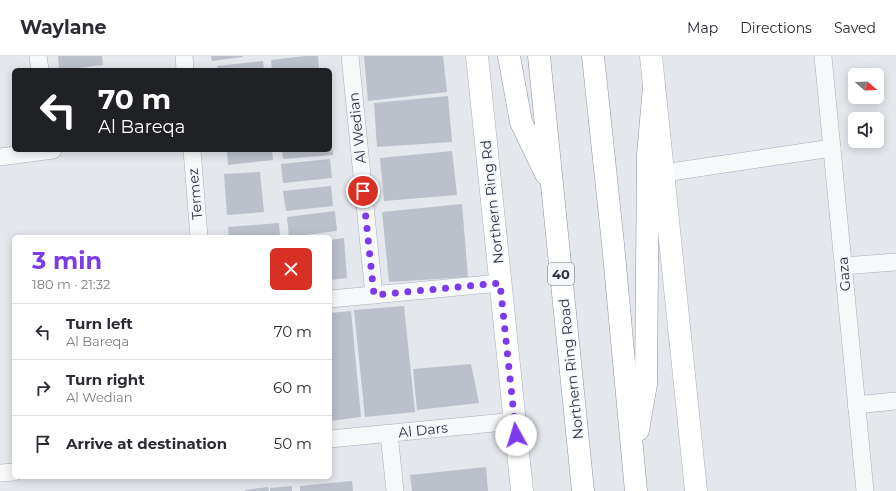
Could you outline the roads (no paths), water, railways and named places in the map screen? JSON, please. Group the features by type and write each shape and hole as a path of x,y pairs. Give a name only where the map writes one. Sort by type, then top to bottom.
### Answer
{"main road":[{"name":"Northern Ring Rd","path":"477,56 522,491"},
{"path":"509,56 521,122 552,186"},
{"name":"Northern Ring Road","path":"539,56 583,491"},
{"path":"593,56 613,244 636,491"},
{"path":"651,56 696,491"},
{"path":"633,457 646,384 648,155 654,86"}],"street":[{"path":"38,56 40,68"},
{"path":"184,56 185,68"},
{"name":"Al Wedian","path":"350,56 374,295"},
{"name":"Gaza","path":"823,56 865,491"},
{"path":"664,173 832,148"},
{"path":"0,157 36,152"},
{"name":"Termez","path":"192,152 199,235"},
{"path":"843,266 896,262"},
{"path":"332,298 500,283"},
{"path":"856,405 896,401"},
{"name":"Al Dars","path":"332,439 515,421"},
{"path":"389,434 395,491"},
{"path":"0,473 12,472"}]}
